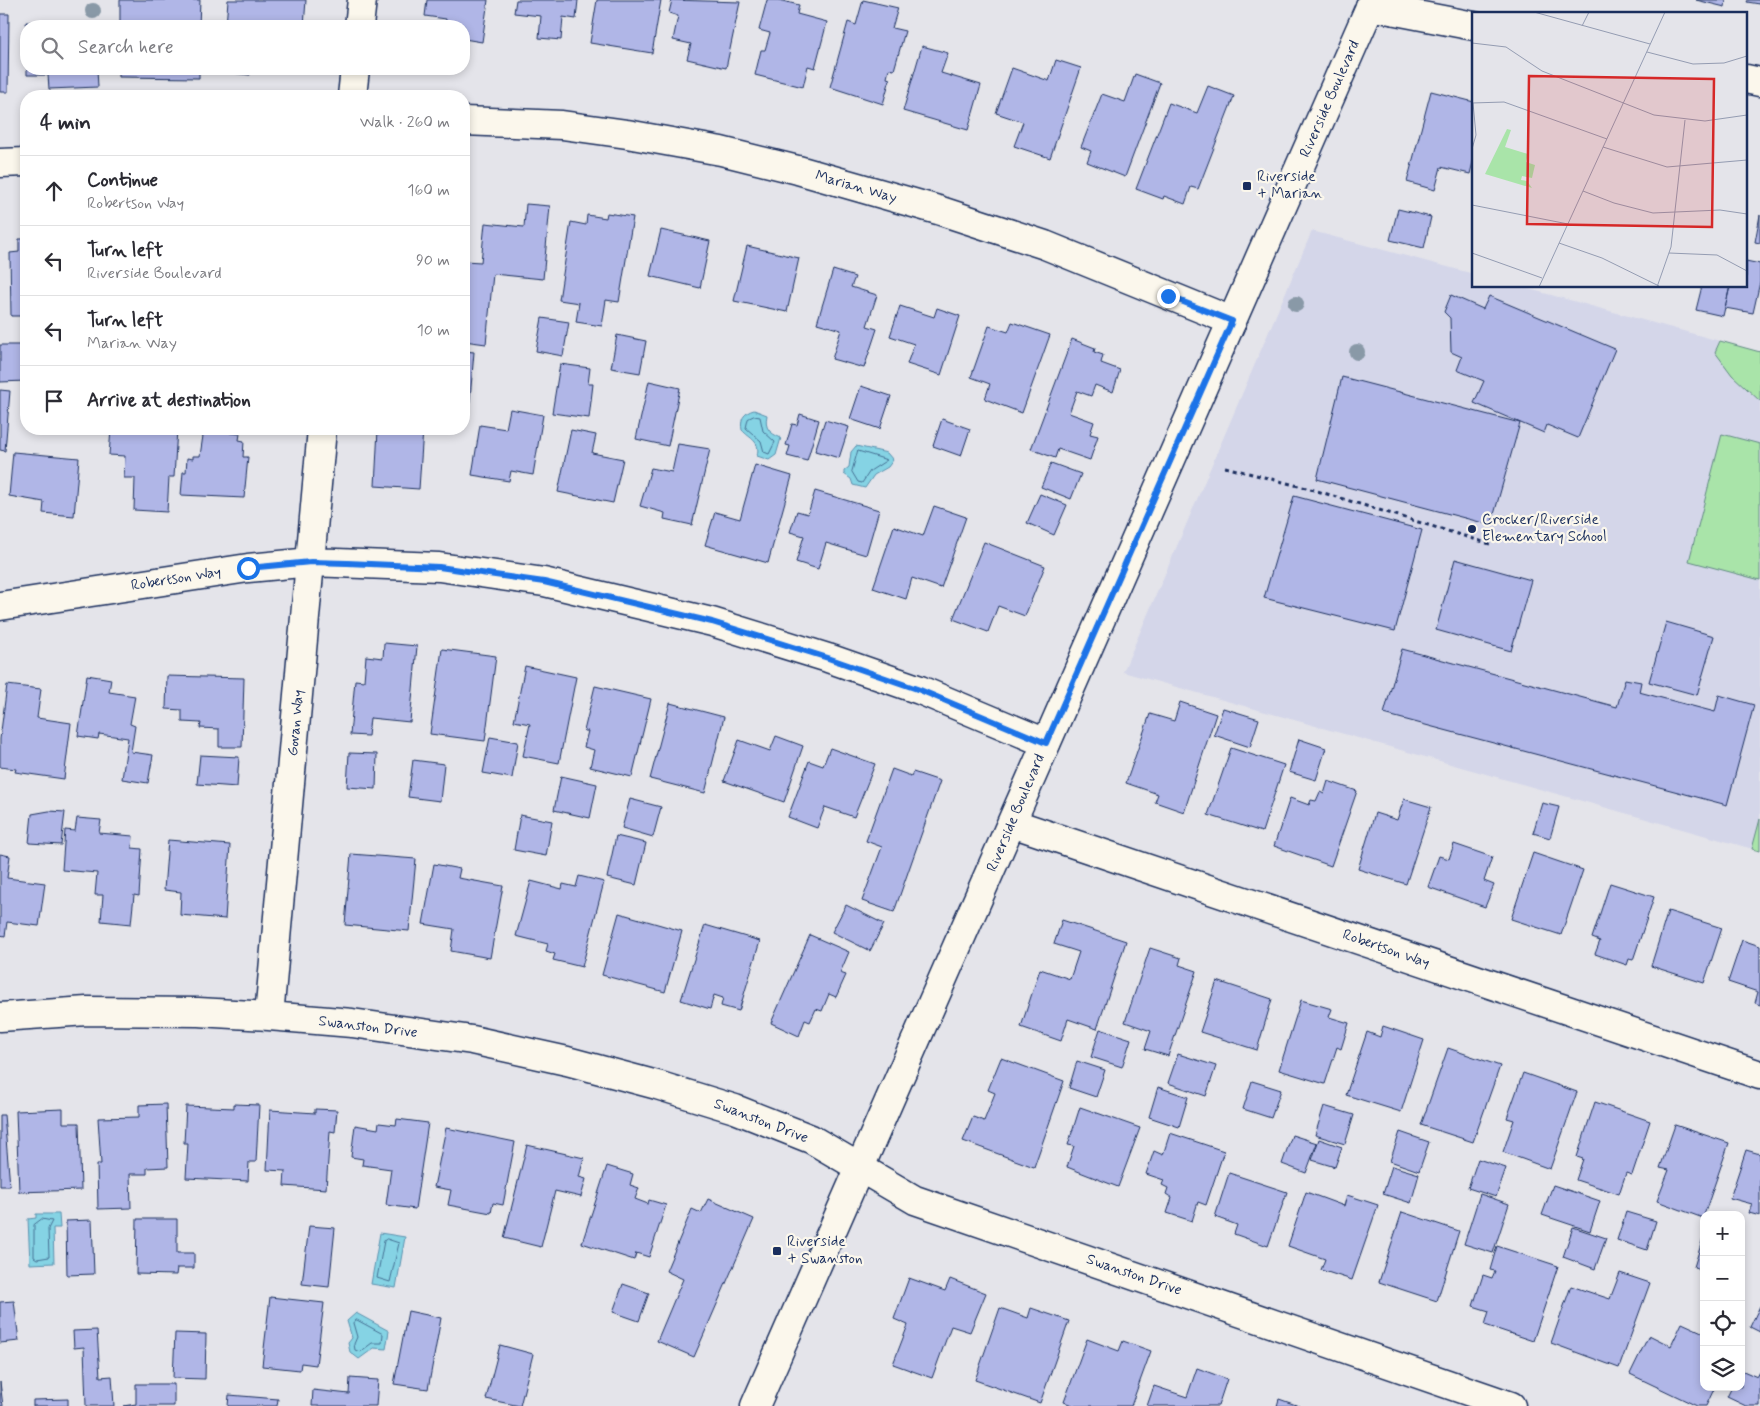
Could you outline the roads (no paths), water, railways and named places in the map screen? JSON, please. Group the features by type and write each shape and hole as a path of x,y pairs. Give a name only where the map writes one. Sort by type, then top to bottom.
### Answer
{"street":[{"path":"360,20 362,0"},
{"path":"1372,3 1472,26"},
{"name":"Riverside Boulevard","path":"755,1406 1372,3"},
{"path":"353,90 354,75"},
{"name":"Marian Way","path":"470,121 562,125 617,133 721,151 798,170 938,210 1045,245 1232,321"},
{"path":"0,163 20,162"},
{"name":"Govan Way","path":"269,1016 322,435"},
{"name":"Robertson Way","path":"0,606 248,568 311,562 439,567 544,582 712,622 828,658 920,690 1046,743"},
{"name":"Robertson Way","path":"1012,823 1760,1075"},
{"name":"Swanston Drive","path":"0,1017 87,1012 198,1012 269,1016 352,1023 472,1040 567,1060 657,1084 735,1109 801,1134 915,1200 1511,1406"}],"water":[{"path":"754,410 767,415 767,427 781,438 776,455 769,460 757,456 756,444 742,430 741,423 743,417"},
{"path":"856,446 887,453 893,460 888,467 874,475 865,488 853,485 851,479 844,474 844,471 849,467 851,452"},
{"path":"36,1214 59,1214 60,1228 53,1228 54,1263 30,1264 28,1219 36,1218"},
{"path":"380,1233 405,1237 396,1288 371,1284"},
{"path":"356,1313 389,1331 386,1349 374,1348 359,1359 350,1352 348,1343 352,1338 347,1321"}],"place":[{"name":"Riverside + Marian","path":"1247,186"},
{"name":"Crocker/Riverside Elementary School","path":"1472,529"},
{"name":"Riverside + Swanston","path":"777,1251"}]}
